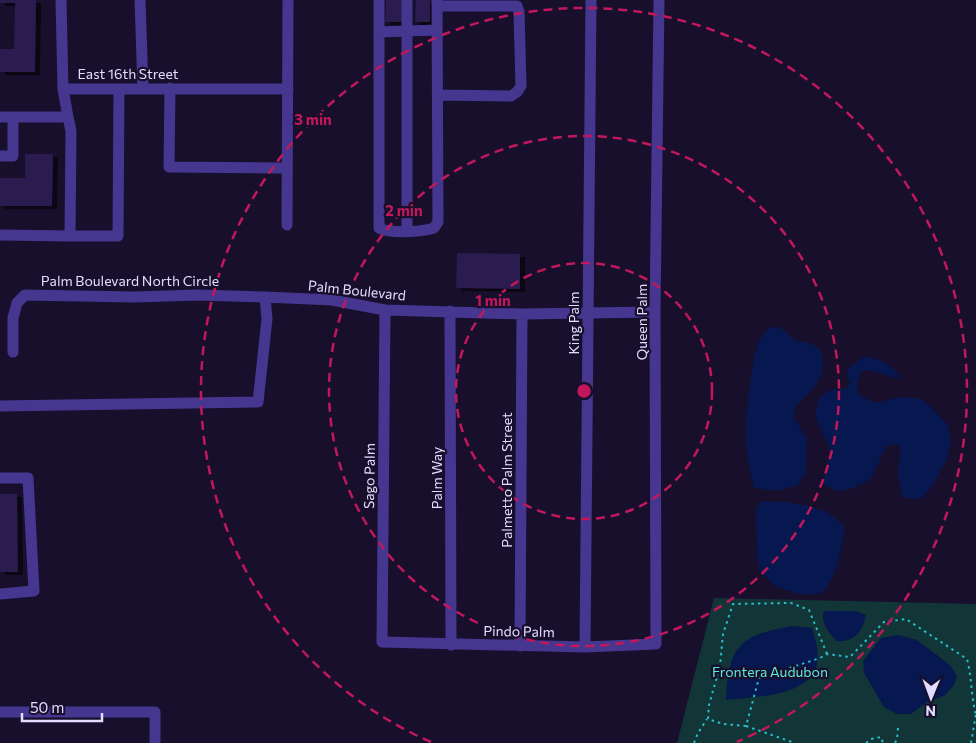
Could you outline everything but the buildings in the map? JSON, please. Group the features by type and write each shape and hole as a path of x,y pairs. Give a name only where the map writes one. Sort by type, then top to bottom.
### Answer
{"street":[{"path":"61,0 63,88"},
{"path":"140,0 143,88"},
{"path":"287,225 288,0"},
{"path":"379,0 379,228 385,231 426,231 434,228 438,222 437,3 517,6 520,12 521,86 517,92 511,96 438,95"},
{"path":"407,0 407,231"},
{"name":"King Palm","path":"585,647 591,0"},
{"name":"Queen Palm","path":"656,644 655,312 659,0"},
{"path":"379,32 438,30"},
{"name":"East 16th Street","path":"70,236 71,131 63,88 288,89"},
{"path":"170,88 169,167 287,168"},
{"path":"0,235 118,236 119,89"},
{"path":"0,117 68,116"},
{"path":"0,156 13,156 13,118"},
{"name":"Palm Boulevard North Circle","path":"12,352 13,318 17,303 25,295 134,298 198,295 265,297"},
{"path":"0,406 258,402 267,318 265,297"},
{"name":"Palm Boulevard","path":"265,297 332,300 385,310 522,314 655,312"},
{"name":"Sago Palm","path":"382,642 385,310"},
{"name":"Palm Way","path":"450,311 451,645"},
{"name":"Palmetto Palm Street","path":"520,646 522,314"},
{"path":"0,478 28,478 34,592 0,594"},
{"name":"Pindo Palm","path":"382,642 585,647 656,644"},
{"path":"0,712 155,712 156,743"}],"path":[{"path":"694,743 698,733 708,719 709,705 720,666 723,634 732,604 791,603 810,610 827,654"},
{"path":"746,726 759,678 827,654 850,657 884,622 906,619 967,659 972,678 972,695 976,714 971,743"},
{"path":"708,719 723,724 746,726 795,743"},
{"path":"895,743 898,728"},
{"path":"866,743 871,739 881,737 883,743"}],"green space":[{"name":"Frontera Audubon","path":"714,598 976,604 976,743 677,743"}],"shaded area":[{"path":"770,327 780,328 792,338 813,345 822,354 823,359 818,381 812,391 795,409 794,416 807,440 806,472 798,485 777,491 754,488 748,462 746,436 748,397 755,355 761,337"},
{"path":"863,357 890,365 900,378 868,370 862,371 857,382 857,393 875,403 900,397 920,399 929,405 948,425 951,443 946,461 930,489 922,498 910,499 902,496 898,475 899,445 887,445 870,480 853,488 837,491 823,484 830,449 815,416 819,399 828,391 845,389 851,383 847,377 848,369"},
{"path":"762,501 785,502 818,509 837,520 845,528 835,571 822,593 804,595 776,587 760,571 757,558 756,509"},
{"path":"824,611 856,611 866,615 865,621 860,631 852,638 836,641 824,623"},
{"path":"792,626 812,628 818,660 815,670 809,679 800,686 788,691 726,700 730,667 734,655 740,646 760,634"},
{"path":"898,635 917,640 950,665 957,676 954,685 944,696 927,702 911,714 897,714 884,707 864,673 863,661 881,638"}]}
